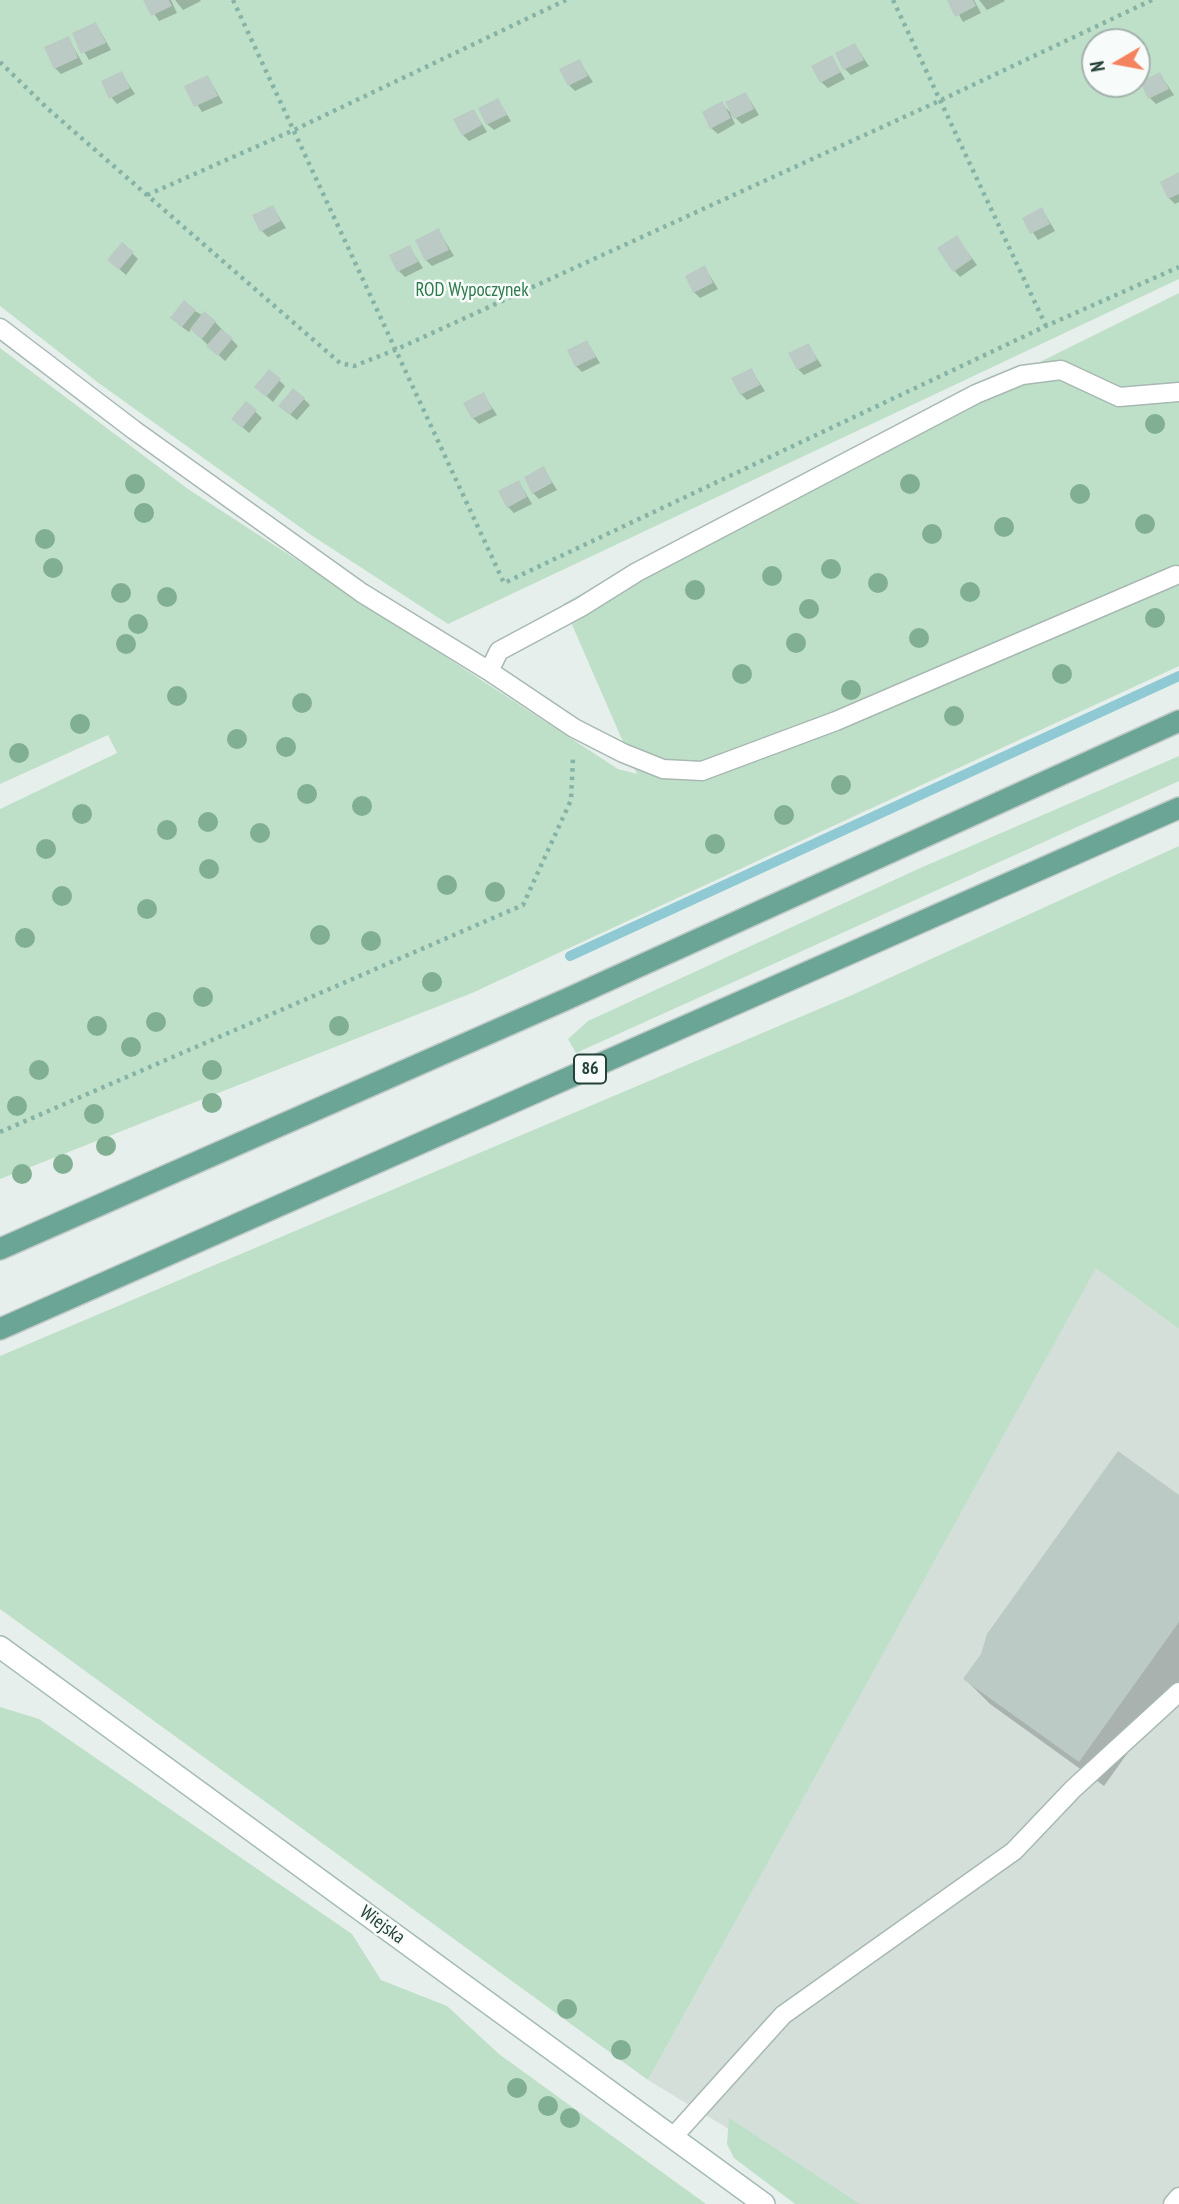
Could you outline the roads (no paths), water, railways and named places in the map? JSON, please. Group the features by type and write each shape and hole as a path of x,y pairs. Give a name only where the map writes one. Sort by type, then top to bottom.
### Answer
{"main road":[{"path":"0,1250 567,999 1179,721"},
{"name":"86","path":"0,1329 1179,808"}],"street":[{"name":"Wiejska","path":"0,1647 764,2204"}],"lane":[{"path":"0,328 134,430 362,593 489,671 574,728 663,768 702,771 836,721 1176,575"},
{"path":"489,671 499,652 581,607 637,572 976,394 1022,375 1060,370 1119,397 1179,392"},
{"path":"673,2137 783,2015 1014,1852 1073,1789 1179,1692"},
{"path":"1173,2204 1179,2197"}],"waterway":[{"path":"570,956 1179,676"}],"park label":[{"name":"ROD Wypoczynek","path":"472,291"}]}
